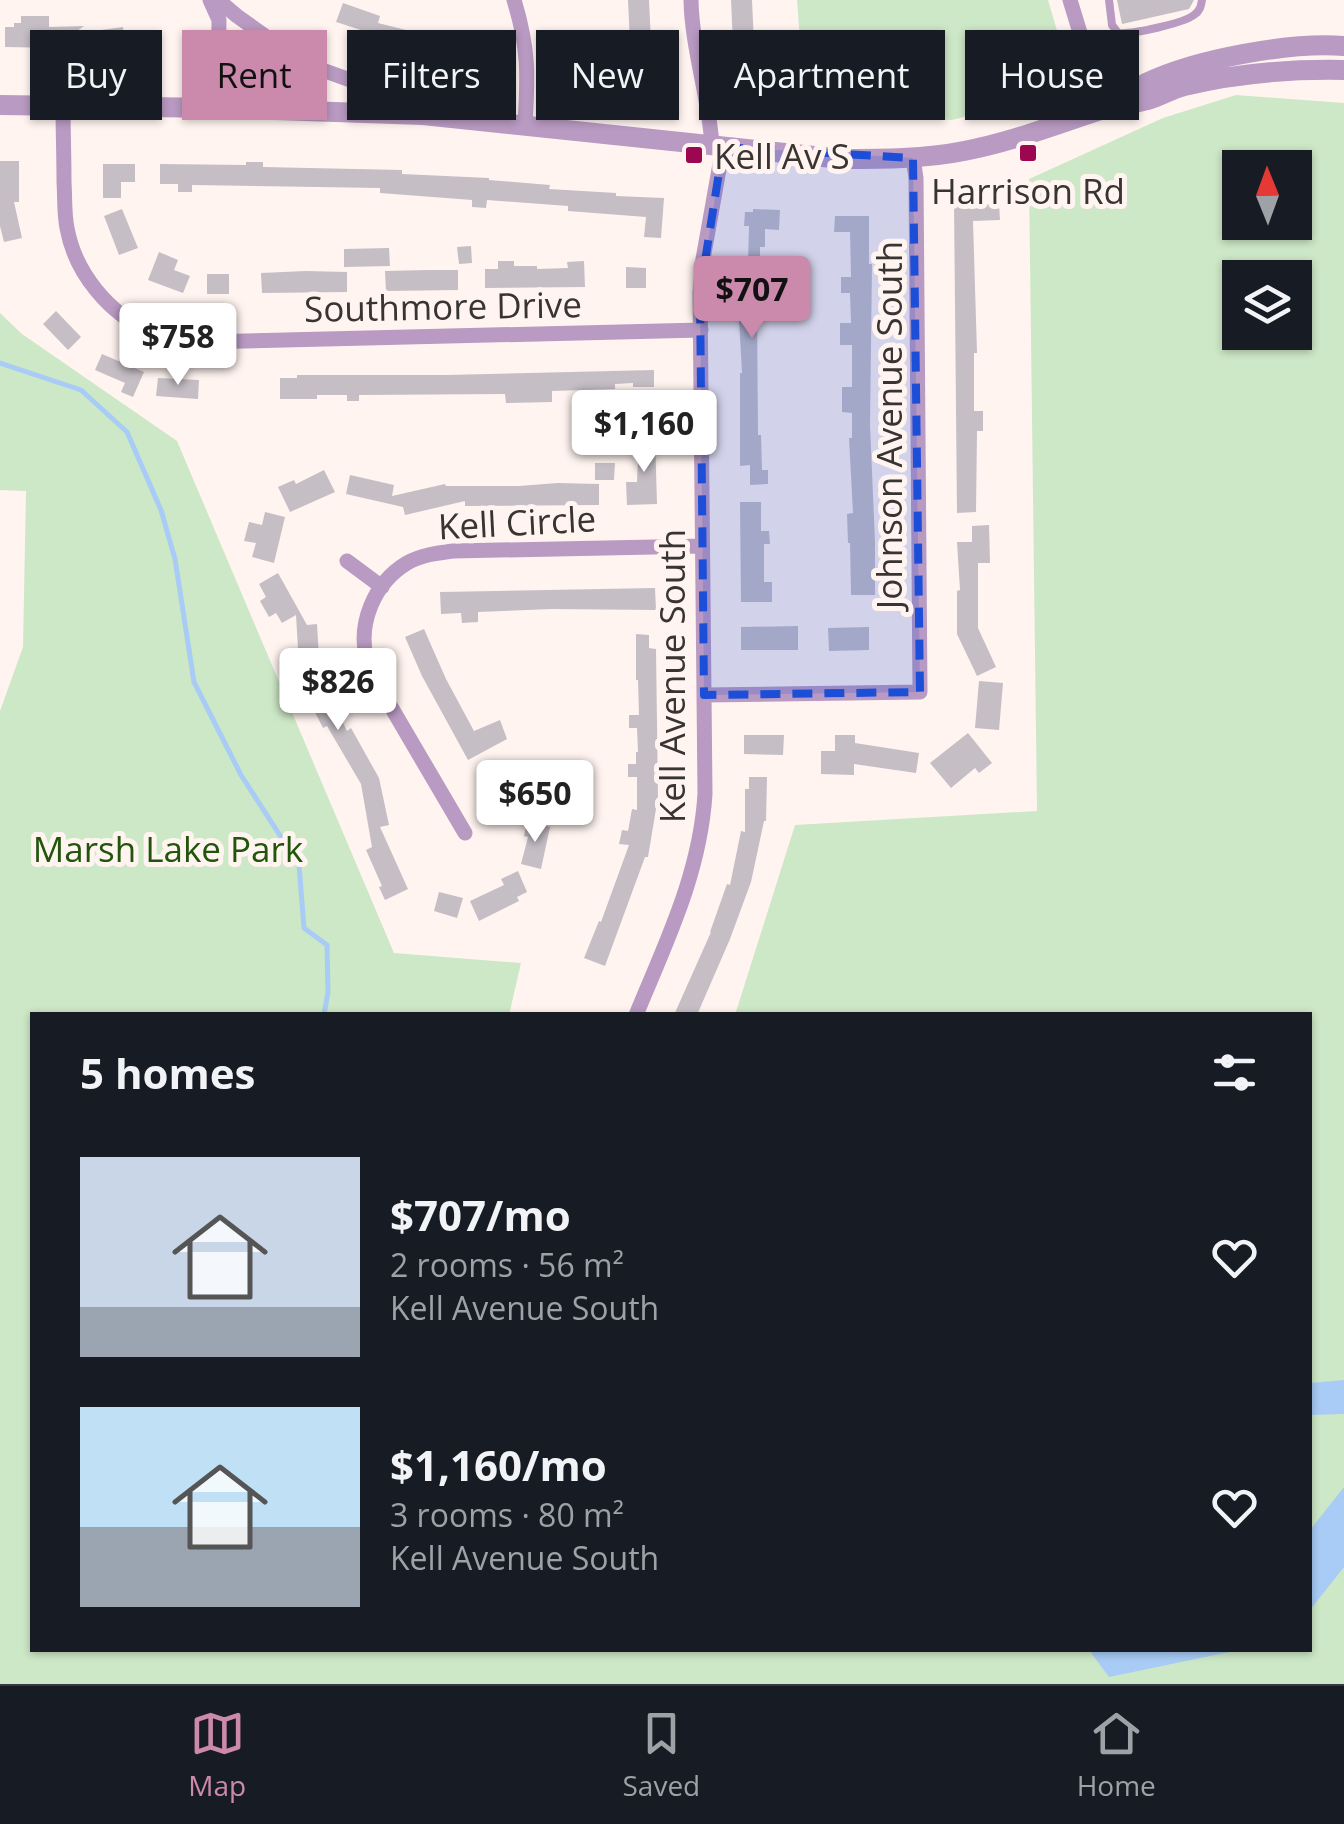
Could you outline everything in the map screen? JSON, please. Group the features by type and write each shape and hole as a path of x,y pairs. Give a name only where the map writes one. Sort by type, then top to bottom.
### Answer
{"street":[{"path":"210,0 219,30"},
{"path":"218,0 303,63 347,80"},
{"path":"514,0 528,66 524,125"},
{"name":"Kell Avenue South","path":"637,1012 688,886 703,826 705,794 702,259 717,146 698,61 692,0"},
{"path":"1070,0 1079,30"},
{"path":"1139,87 1194,66 1261,52 1344,46"},
{"path":"1139,102 1182,87 1238,76 1297,69 1344,70"},
{"path":"0,105 30,105"},
{"path":"327,111 407,114 842,159 913,158 962,151 1016,139 1072,120"},
{"name":"Southmore Drive","path":"63,120 67,229 75,255 105,301 151,332 204,342 701,330"},
{"name":"Johnson Avenue South","path":"704,695 920,692 913,158"},
{"name":"Kell Circle","path":"382,587 408,562 429,554 702,546"},
{"path":"347,561 382,587 366,616 367,662 464,834"}],"lane":[{"path":"1109,0 1112,25 1118,33 1130,34 1194,16 1202,0"}],"highlighted area":[{"path":"723,147 913,158 920,692 704,695 700,293"}],"green space":[{"path":"797,0 1048,0 1057,30 965,30 965,117 952,120 945,120 945,30 799,30"},
{"name":"Marsh Lake Park","path":"1236,95 1344,103 1344,1684 0,1684 0,711 23,647 26,491 0,490 0,313 22,334 177,441 394,953 521,963 510,1012 30,1012 30,1652 1312,1652 1312,1012 736,1012 795,825 1037,811 1029,179 1163,118"}],"water":[{"path":"1344,1380 1344,1414 1312,1415 1312,1383"},
{"path":"1344,1487 1344,1567 1312,1607 1312,1527"},
{"path":"1090,1652 1229,1652 1109,1677"}],"building":[{"path":"628,0 649,0 650,30 629,30"},
{"path":"731,0 752,0 753,30 732,30"},
{"path":"1117,0 1194,0 1189,9 1122,24"},
{"path":"343,3 380,16 378,23 406,30 361,30 336,22"},
{"path":"21,16 49,16 49,27 84,26 78,30 30,30 30,47 5,47 5,27 21,23"},
{"path":"0,161 19,161 19,202 14,202 22,238 4,242 0,226"},
{"path":"263,162 263,167 402,170 402,174 489,178 550,185 549,189 664,198 661,238 644,237 646,217 568,211 568,206 487,200 486,208 472,207 472,200 380,193 380,188 192,185 192,192 178,192 178,184 160,184 160,164"},
{"path":"103,164 135,164 135,182 121,182 121,198 103,198"},
{"path":"954,201 999,204 1000,220 973,221 977,353 974,411 983,411 983,431 977,431 976,512 957,513"},
{"path":"122,209 138,248 119,255 104,216"},
{"path":"780,210 779,230 765,229 765,247 760,247 760,271 767,271 766,287 758,287 757,307 758,435 762,470 768,470 768,484 750,485 750,465 740,466 739,319 740,264 748,264 749,226 744,226 745,212"},
{"path":"835,216 869,216 875,595 851,595 847,514 853,513 849,438 852,413 842,412 842,387 852,387 852,345 840,345 840,323 851,323 850,293 841,293 841,277 851,277 850,232 834,232"},
{"path":"471,246 472,263 459,264 457,247"},
{"path":"389,248 390,266 344,267 344,249"},
{"path":"159,252 178,260 174,270 190,276 183,293 148,280"},
{"path":"498,261 514,261 514,266 537,269 568,268 567,262 584,261 585,287 485,288 485,269 498,269"},
{"path":"626,267 646,268 646,288 626,288"},
{"path":"458,270 458,290 386,291 385,271"},
{"path":"347,272 347,292 262,293 261,273"},
{"path":"207,274 229,274 229,294 207,294"},
{"path":"56,311 81,337 68,350 43,324"},
{"path":"102,354 144,372 133,397 121,392 125,383 95,370"},
{"path":"654,370 654,387 633,387 633,383 615,384 615,389 552,391 552,402 506,403 505,394 359,395 359,401 347,401 347,395 280,399 280,378 297,375"},
{"path":"158,378 199,380 198,399 156,396"},
{"path":"655,436 657,504 627,505 626,482 637,482 639,437"},
{"path":"595,463 615,463 614,480 595,480"},
{"path":"324,470 335,492 290,512 278,487 294,480 296,484"},
{"path":"350,475 394,485 392,496 445,484 599,484 599,505 465,506 465,501 405,515 403,507 346,494"},
{"path":"740,502 761,502 761,531 769,531 770,544 764,544 764,582 772,582 772,602 741,602"},
{"path":"265,512 285,517 274,563 252,557 256,543 244,541 249,522 262,525"},
{"path":"989,525 990,563 978,563 978,628 996,667 977,676 957,634 957,542 972,542 972,526"},
{"path":"278,573 307,625 317,624 320,676 347,731 351,728 379,778 389,825 380,827 408,889 385,900 366,850 372,847 361,784 327,726 323,728 300,683 296,615 282,623 276,613 269,617 260,601 266,597 259,584"},
{"path":"655,588 656,610 478,612 478,622 462,623 461,613 441,614 440,592"},
{"path":"798,626 798,650 741,650 741,627"},
{"path":"869,627 869,650 829,651 828,628"},
{"path":"424,629 474,731 500,720 507,739 468,760 405,637"},
{"path":"636,634 649,635 649,648 656,649 658,797 648,857 605,966 584,958 629,845 619,844 622,830 628,831 632,809 637,810 637,777 628,777 628,764 636,764 638,752 637,728 629,728 629,715 639,715"},
{"path":"979,681 1003,683 999,730 975,728"},
{"path":"968,733 992,763 979,773 975,768 951,788 930,763"},
{"path":"744,735 784,735 783,755 744,754"},
{"path":"835,735 855,735 855,743 919,753 916,773 854,764 854,775 821,774 821,751 835,751"},
{"path":"522,763 535,790 511,801 499,773"},
{"path":"749,777 767,777 766,821 751,882 698,1012 675,1012 711,932 727,884 730,885 741,831 745,832 745,789 749,789"},
{"path":"527,821 550,827 541,869 521,864 528,837 524,836"},
{"path":"518,871 527,892 517,897 519,901 479,921 470,901 504,885 501,879"},
{"path":"439,892 463,898 457,918 434,911"}],"waterway":[{"path":"0,363 81,390 127,432 161,510 175,559 194,682 241,775 299,865 304,928 327,945 325,1012"}],"place":[{"name":"Harrison Rd","path":"1028,153"},
{"name":"Kell Av S","path":"694,155"}]}
